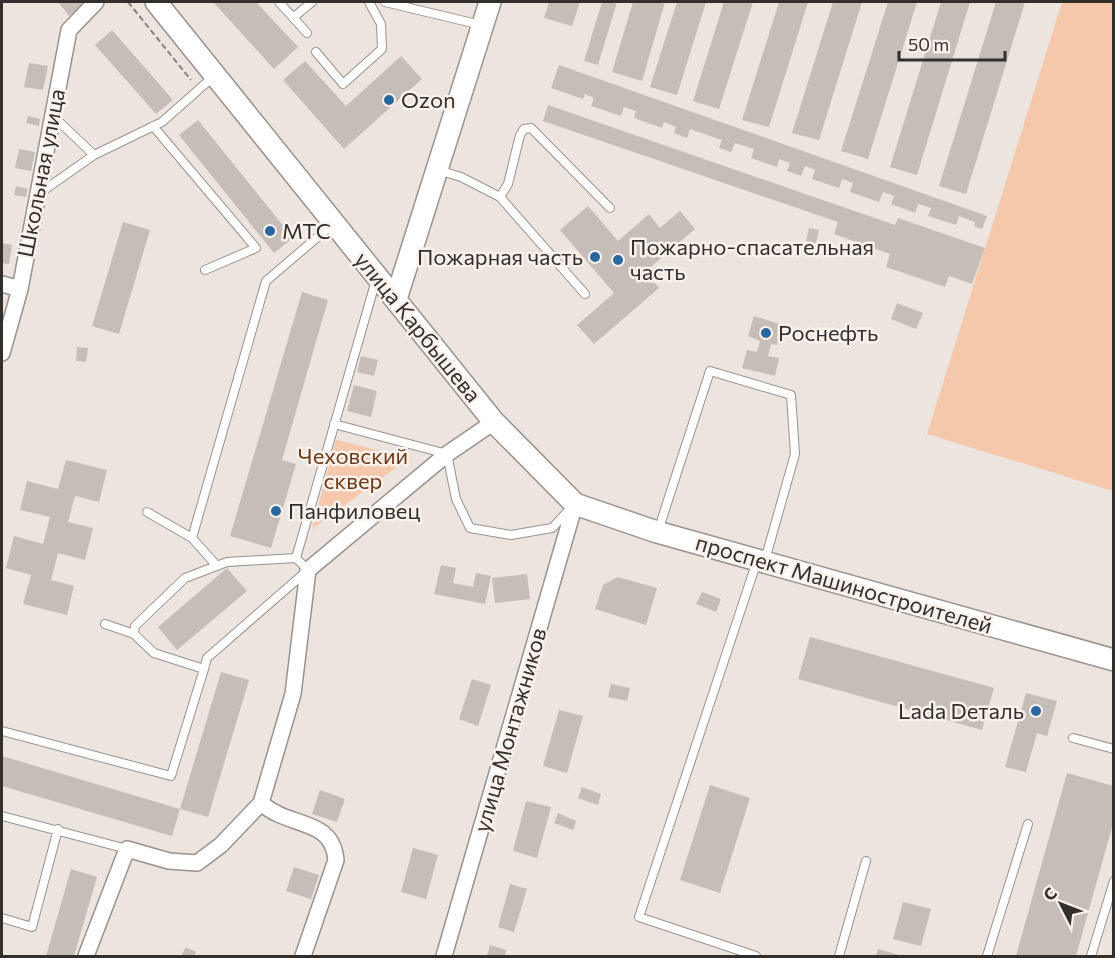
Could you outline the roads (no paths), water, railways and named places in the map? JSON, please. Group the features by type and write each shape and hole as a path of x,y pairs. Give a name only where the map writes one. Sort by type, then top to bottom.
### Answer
{"main road":[{"name":"улица Карбышева","path":"156,2 494,422 575,504"},
{"path":"396,299 490,2"},
{"name":"проспект Машиностроителей","path":"575,504 657,532 1113,660"}],"street":[{"name":"Школьная улица","path":"2,353 20,289 69,30 96,2"},
{"path":"2,284 20,289"},
{"path":"86,957 127,849 169,861 197,863 221,845 261,803 293,694 308,570 447,454 494,422"},
{"name":"улица Монтажников","path":"444,957 575,504"},
{"path":"261,803 282,819 318,828 334,846 336,860 303,957"}],"lane":[{"path":"279,2 307,33"},
{"path":"294,17 312,2"},
{"path":"316,52 343,84 381,49 381,24 369,2"},
{"path":"385,2 483,25"},
{"path":"36,195 94,155 162,122 215,75"},
{"path":"52,115 94,155"},
{"path":"153,126 256,248 205,270"},
{"path":"500,197 508,184 520,135 524,129 531,129 610,208"},
{"path":"437,169 461,177 500,197 585,294"},
{"path":"192,538 266,281 334,223"},
{"path":"296,558 377,276"},
{"path":"657,532 710,371 791,394 795,454 761,561 639,917 756,957"},
{"path":"334,424 447,454 456,499 470,528 511,535 552,528 575,504"},
{"path":"147,512 192,538 217,566"},
{"path":"2,731 171,776 207,658 308,570 296,558 227,562 186,578 139,621 134,634"},
{"path":"105,624 134,634 154,653 204,669"},
{"path":"1073,738 1113,749"},
{"path":"2,816 127,849"},
{"path":"987,957 1028,824"},
{"path":"2,918 32,927 58,829"},
{"path":"838,957 867,861"},
{"path":"1091,957 1113,881"}],"place":[{"name":"Ozon","path":"389,100"},
{"name":"МТС","path":"270,231"},
{"name":"Пожарная часть","path":"595,257"},
{"name":"Пожарно-спасательная часть","path":"618,260"},
{"name":"Роснефть","path":"766,333"},
{"name":"Панфиловец","path":"276,511"},
{"name":"Lada Dеталь","path":"1036,711"}],"park label":[{"name":"Чеховский сквер","path":"353,468"}]}
